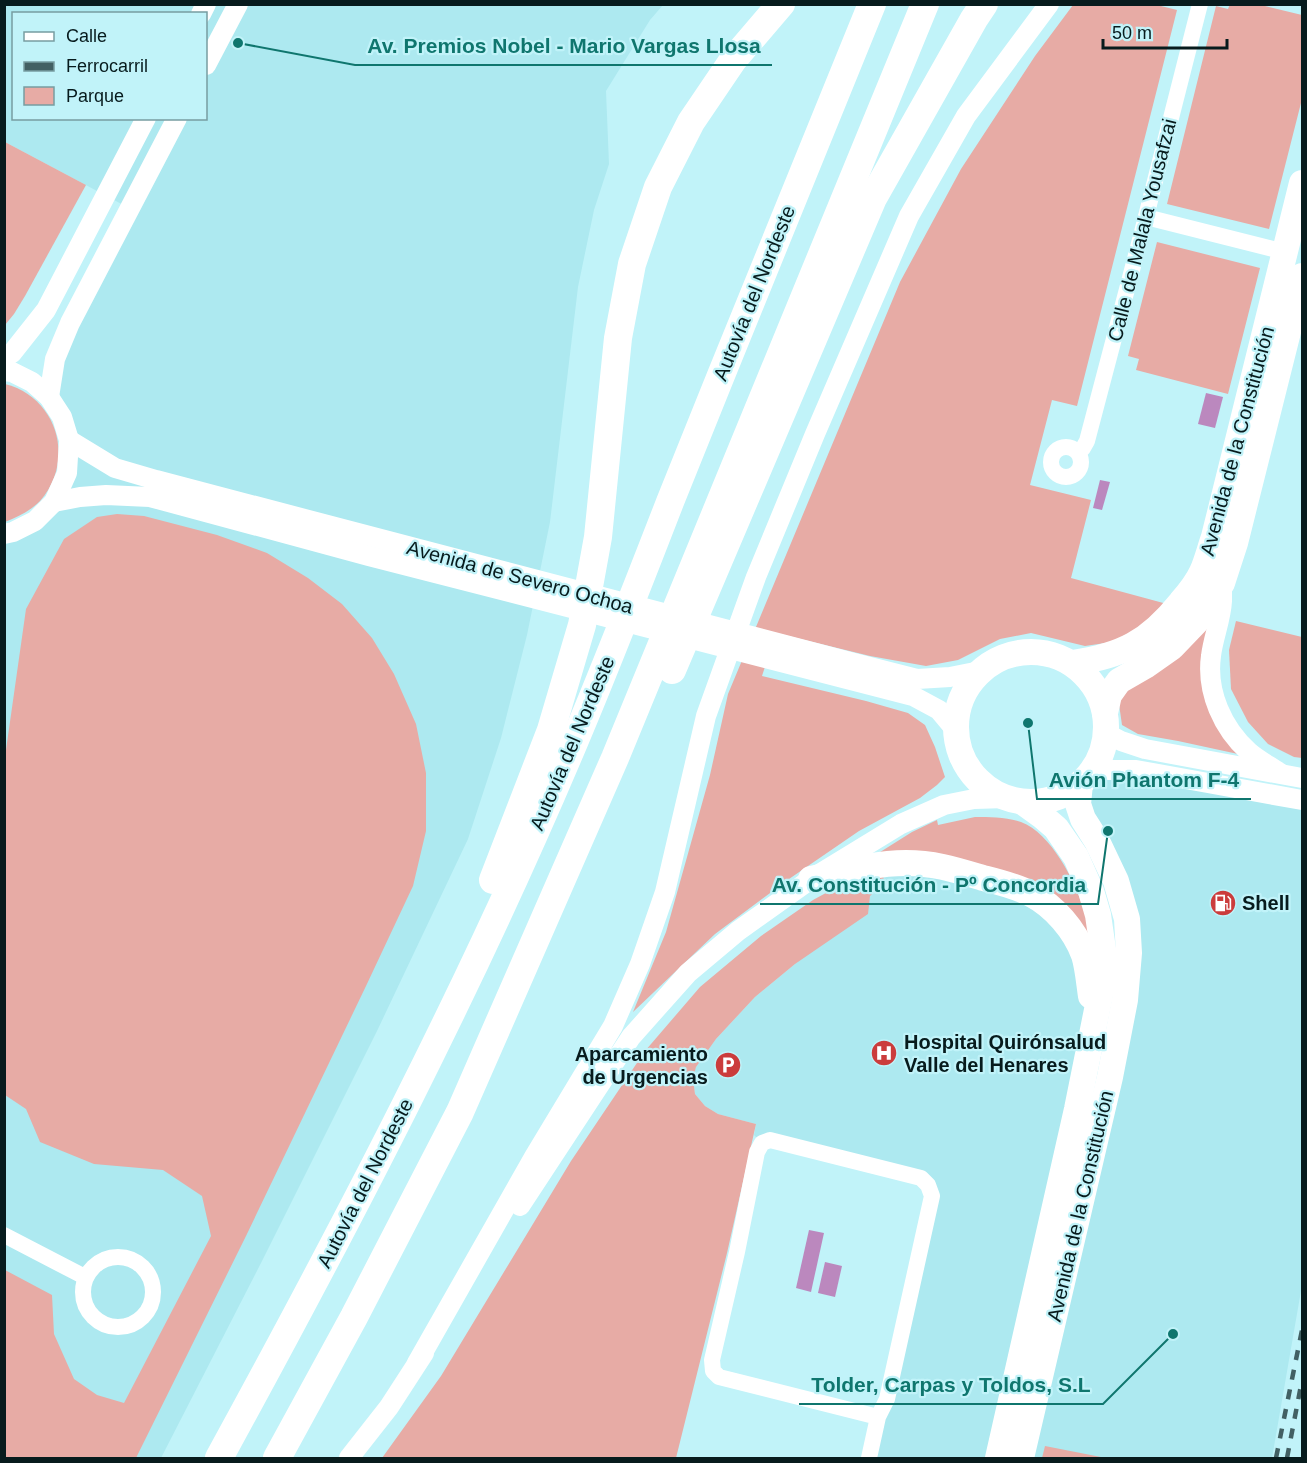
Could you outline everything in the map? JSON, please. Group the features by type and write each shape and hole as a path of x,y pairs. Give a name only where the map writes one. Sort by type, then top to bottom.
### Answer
{"highway":[{"path":"413,1090 550,730 582,625 598,537 618,338 632,264 658,186 691,122 733,60 781,4"},
{"name":"Autovía del Nordeste","path":"219,1458 310,1292 413,1090 501,908 575,740 872,4"},
{"path":"460,1112 615,758 925,4"},
{"path":"277,1458 354,1317 460,1112 546,966 873,198 984,4"}],"main road":[{"name":"Avenida de la Constitución","path":"1072,663 1093,660 1136,645 1157,629 1170,615 1191,591 1202,573 1214,537 1302,183"},
{"name":"Avenida de la Constitución","path":"1105,723 1109,695 1119,681 1172,647 1196,622 1222,583 1235,543 1302,276"},
{"path":"1020,652 1043,652 1072,663 1092,682 1100,695 1105,723 1102,751 1086,777 1064,794 1046,801 1015,801 987,788 970,771 960,752 954,728 963,693 980,671 998,659 1020,652"},
{"name":"Avenida de la Constitución","path":"1021,1458 1110,1077 1125,1000 1129,953 1127,919 1116,881 1083,819 1078,804 1086,777"},
{"name":"Avenida de la Constitución","path":"998,1458 1065,1162 1101,990 1104,956 1098,915 1091,891 1076,857 1056,828 1042,816 1015,801"},
{"path":"811,879 864,867 907,863 942,866 1013,886 1032,894 1052,908 1067,925 1081,948 1085,957 1091,994 1093,1029"}],"street":[{"path":"207,63 238,4"},
{"path":"417,1363 534,1157 613,1026 640,963 665,892 706,716 748,599 815,434 909,216 966,116 1049,4"},
{"name":"Calle de Malala Yousafzai","path":"1079,452 1087,441 1200,4"},
{"path":"4,358 12,353 46,310 145,120"},
{"path":"49,397 55,358 70,322 176,120"},
{"path":"1146,217 1286,252"},
{"path":"4,371 12,372 32,382 49,397 62,417 69,440 67,473 54,502 35,521 4,534"},
{"name":"Avenida de Severo Ochoa","path":"69,440 115,468 372,547"},
{"name":"Avenida de Severo Ochoa","path":"54,502 106,495 150,497 372,547 796,657 913,696 939,710 954,728"},
{"path":"1222,583 1222,602 1210,659 1214,698 1228,729 1239,742 1249,753 1280,773"},
{"name":"Avenida de Severo Ochoa","path":"796,657 916,679 950,677 980,671"},
{"path":"1105,723 1121,741 1145,749 1302,778"},
{"path":"1086,777 1136,770 1302,800"},
{"path":"349,1458 389,1407 631,1037 688,973 738,931 811,879 901,824 944,805 974,799 1015,801"},
{"path":"868,1458 878,1417 887,1399 932,1196 928,1185 921,1178 770,1140 762,1143 758,1152 712,1360 713,1371 719,1377 878,1417"},
{"path":"4,1235 85,1277"},
{"path":"117,1256 132,1258 144,1267 151,1279 153,1293 150,1306 142,1318 130,1325 117,1328 103,1324 93,1317 84,1305 82,1292 85,1277 93,1266 103,1259 117,1256"}],"shaded area":[{"path":"5,5 663,5 650,20 606,91 609,164 594,210 578,287 550,522 527,635 501,738 468,839 377,1031 161,1458 5,1458 5,534 35,521 67,473 49,397 55,359 129,208 5,142"},
{"path":"1206,393 1223,397 1215,428 1198,424"},
{"path":"1100,480 1110,482 1102,510 1093,508"},
{"path":"1092,770 1302,800 1302,1285 1272,1458 1021,1458 1129,953 1083,819"},
{"path":"907,863 1052,908 1091,994 998,1458 869,1458 928,1185 762,1143 754,1135 756,1124 718,1114 705,1106 695,1094 693,1077 696,1066 716,1039 755,997 870,896 883,873"},
{"path":"809,1230 824,1233 811,1292 796,1288"},
{"path":"825,1262 842,1266 835,1297 818,1293"}],"green space":[{"path":"1230,4 1261,5 1302,15 1302,99 1269,229 1167,204 1216,6 1228,9"},
{"path":"1073,5 1157,5 1177,10 1077,406 1052,400 1030,485 1091,500 1071,578 1167,604 1137,629 1112,642 1085,646 1031,633 1000,639 958,660 926,666 870,656 776,633 762,676 908,713 925,725 945,777 920,798 859,831 715,934 633,1012 666,932 710,775 728,694 900,282 961,169 1035,56"},
{"path":"5,142 86,185 25,296 5,325"},
{"path":"1157,242 1260,268 1228,394 1136,370 1139,359 1128,356"},
{"path":"5,384 23,391 37,402 48,416 56,432 58,449 57,467 51,485 40,501 24,513 5,522"},
{"path":"117,514 144,516 217,535 267,553 308,578 342,604 372,638 394,674 416,724 426,773 426,831 413,886 246,1236 136,1458 5,1458 5,1270 52,1295 54,1334 74,1379 97,1395 124,1403 211,1236 202,1196 163,1170 94,1164 40,1142 26,1109 5,1095 4,764 26,609 64,539 97,517"},
{"path":"1236,621 1302,637 1302,758 1294,757 1268,744 1248,722 1231,689 1229,650"},
{"path":"1208,627 1204,652 1238,754 1138,734 1122,725 1119,704 1122,693"},
{"path":"975,817 1015,820 1042,836 1061,860 1075,886 1085,914 1090,939 1076,917 877,854 912,832 937,820 938,825"},
{"path":"883,873 884,883 870,896 868,914 795,964 755,997 716,1039 696,1067 693,1078 695,1094 705,1106 718,1114 756,1124 727,1253 676,1458 382,1458 441,1376 571,1161 645,1051 700,987 761,936 813,900 846,882"},
{"path":"1045,1446 1106,1458 1042,1458"}],"railway":[{"path":"1276,1458 1302,1330"},
{"path":"1287,1458 1302,1380"}],"place":[{"name":"Av. Premios Nobel - Mario Vargas Llosa","path":"238,43"},
{"name":"Avión Phantom F-4","path":"1028,723"},
{"name":"Av. Constitución - Pº Concordia","path":"1108,831"},
{"name":"Shell","path":"1223,903"},
{"name":"Hospital Quirónsalud Valle del Henares","path":"884,1053"},
{"name":"Aparcamiento de Urgencias","path":"728,1065"},
{"name":"Tolder, Carpas y Toldos, S.L","path":"1173,1334"}]}
